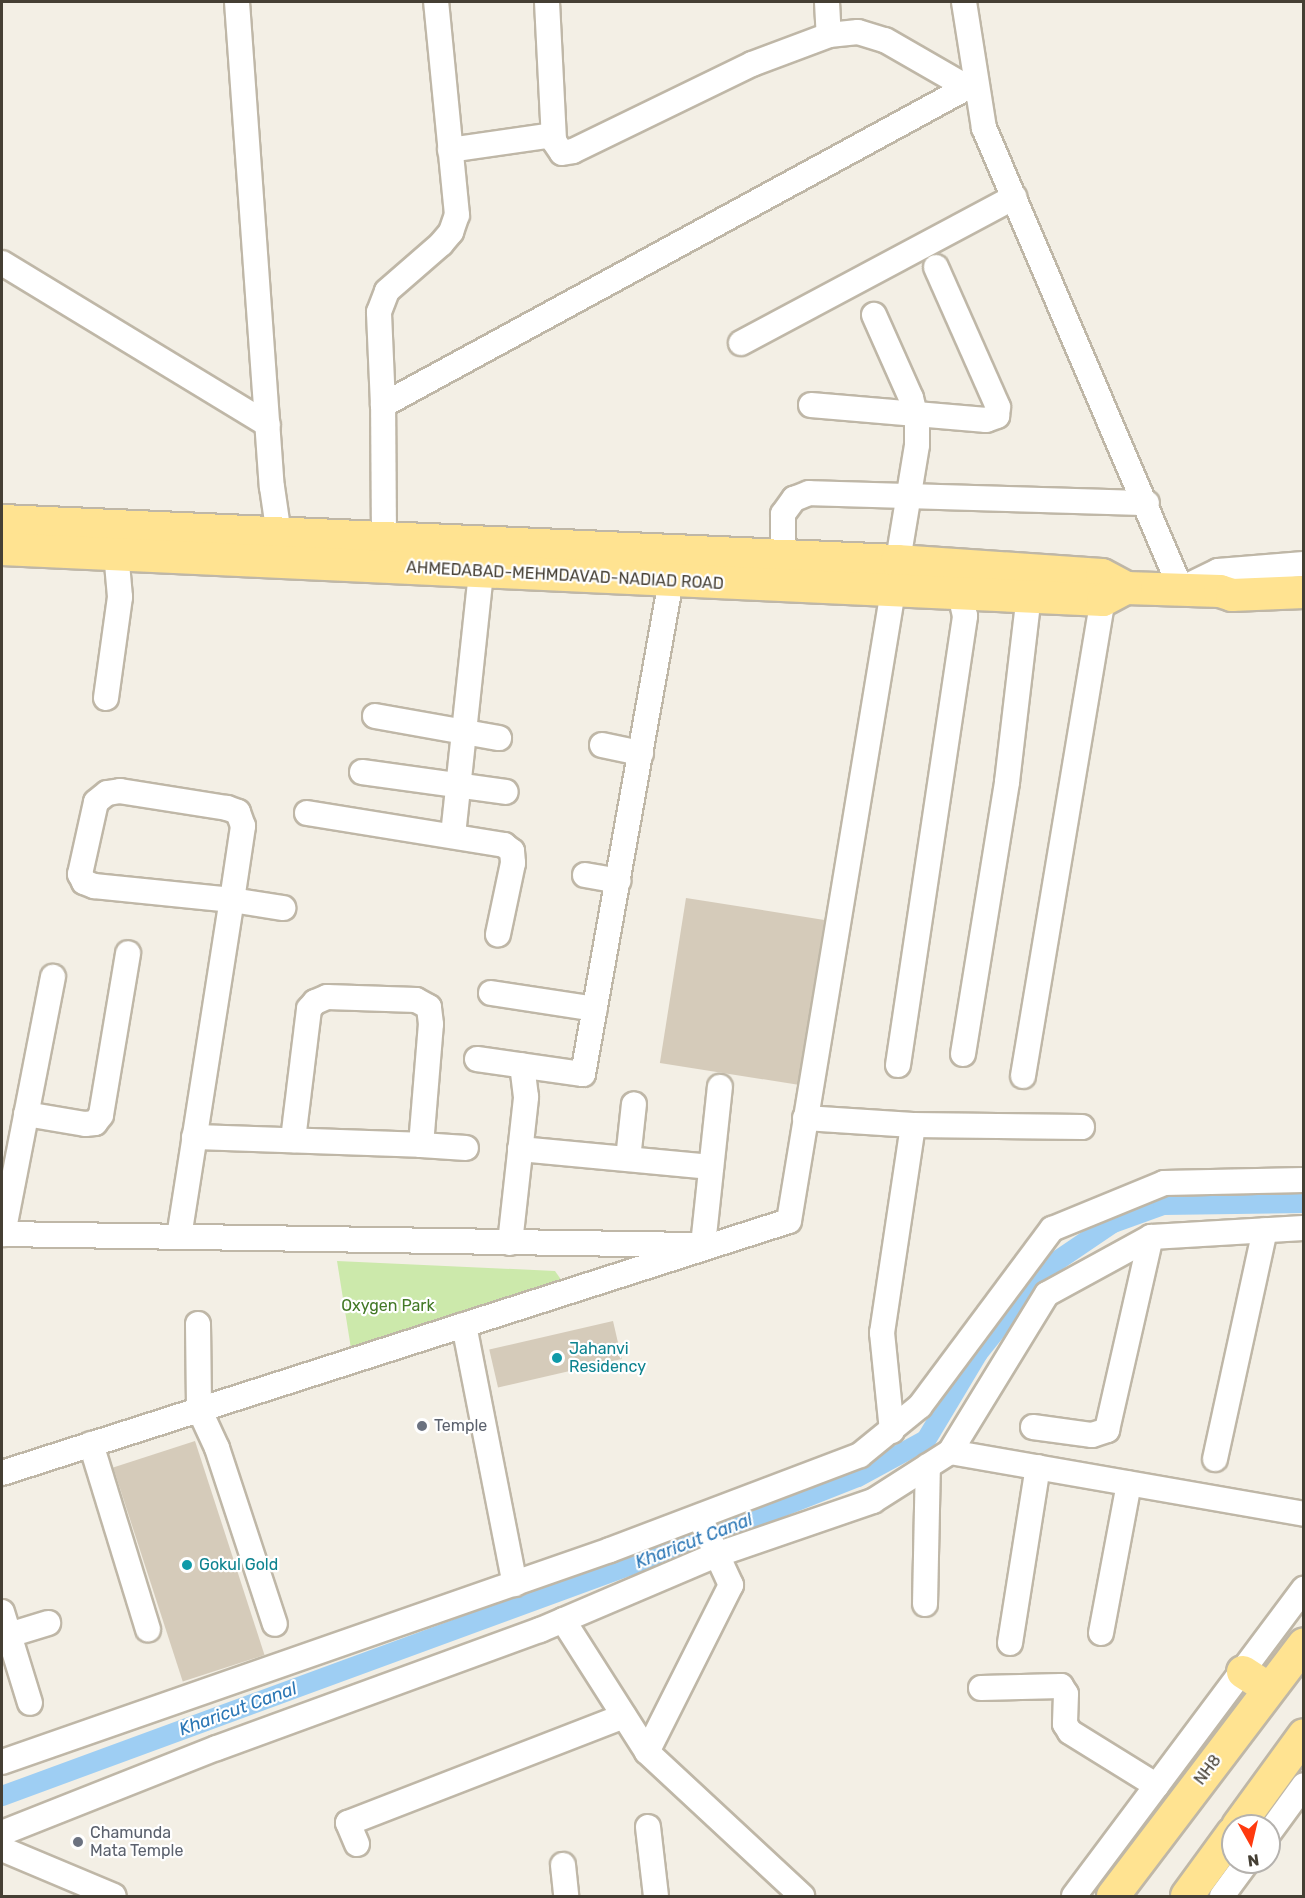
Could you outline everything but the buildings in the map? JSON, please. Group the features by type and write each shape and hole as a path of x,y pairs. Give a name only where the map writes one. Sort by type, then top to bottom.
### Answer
{"main road":[{"path":"2,521 280,547 384,538 783,556 894,575 1102,575 1114,594"},
{"name":"AHMEDABAD-MEHMDAVAD-NADIAD ROAD","path":"2,549 116,552 280,547 481,573 671,582 894,575 960,594 1029,596 1114,594 1181,589 1220,591 1232,595 1304,592"},
{"path":"1220,591 1231,584 1304,580"},
{"name":"NH8","path":"1113,1896 1304,1644"},
{"path":"1243,1672 1269,1689"},
{"path":"1247,1814 1304,1735"},
{"path":"1187,1896 1221,1849"}],"street":[{"path":"237,2 268,425 280,547"},
{"path":"384,538 383,405 379,312 387,291 451,232 457,215 436,2"},
{"path":"547,2 553,135 562,153 573,151 752,64 830,36 858,32 885,40 973,90"},
{"path":"827,2 830,36"},
{"path":"964,2 973,90 984,128 1147,503 1181,589 1218,571 1304,564"},
{"path":"383,405 973,90"},
{"path":"450,150 553,135"},
{"path":"741,343 1015,197"},
{"path":"2,263 268,425"},
{"path":"812,405 986,420 999,413 936,267"},
{"path":"2,1473 789,1221 917,445 915,413 874,315"},
{"path":"783,556 783,514 794,499 809,493 908,494 1147,503"},
{"path":"106,698 120,597 116,552"},
{"path":"453,835 481,573"},
{"path":"477,1059 583,1074 671,582"},
{"path":"898,1065 965,616 960,594"},
{"path":"1023,1076 1114,594"},
{"path":"963,1054 1007,782 1029,596"},
{"path":"375,716 499,738"},
{"path":"602,745 641,753"},
{"path":"362,772 506,792"},
{"path":"179,1237 194,1137 232,900 243,826 238,812 120,791 107,793 96,802 80,874 84,882 232,900 283,908"},
{"path":"307,813 504,844 512,851 513,863 498,934"},
{"path":"585,875 618,881"},
{"path":"26,1114 85,1124 95,1123 101,1115 128,953"},
{"path":"53,977 2,1234 708,1246"},
{"path":"491,993 595,1009"},
{"path":"293,1140 309,1010 327,997 394,999 416,1000 429,1007 431,1024 421,1145"},
{"path":"510,1243 526,1097 522,1065"},
{"path":"708,1246 711,1167 720,1087"},
{"path":"628,1159 634,1104"},
{"path":"805,1118 913,1125 1082,1127"},
{"path":"892,1431 882,1333 913,1125"},
{"path":"194,1137 466,1148"},
{"path":"520,1149 711,1167"},
{"path":"2,1762 700,1518 860,1455 920,1406 1052,1229 1164,1183 1304,1180"},
{"path":"2,1833 563,1620 716,1555 873,1502 950,1452 1047,1294 1152,1237 1304,1228"},
{"path":"1215,1459 1265,1230"},
{"path":"1033,1427 1092,1435 1107,1430 1152,1237"},
{"path":"198,1324 198,1409 217,1448 275,1624"},
{"path":"464,1325 515,1584"},
{"path":"91,1444 148,1629"},
{"path":"950,1452 1304,1514"},
{"path":"925,1604 928,1466"},
{"path":"1010,1643 1038,1467"},
{"path":"1101,1633 1129,1484"},
{"path":"647,1752 731,1585 700,1518"},
{"path":"1074,1896 1304,1588"},
{"path":"2,1612 30,1703"},
{"path":"563,1620 647,1752 802,1896"},
{"path":"9,1635 48,1623"},
{"path":"981,1689 1061,1686 1066,1694 1065,1724 1070,1732 1156,1786"},
{"path":"357,1845 348,1823 624,1716"},
{"path":"1281,1817 1304,1785"},
{"path":"648,1827 656,1896"},
{"path":"2,1849 114,1896"},
{"path":"563,1865 566,1896"},
{"path":"1222,1896 1238,1874"}],"green space":[{"name":"Oxygen Park","path":"337,1261 555,1271 562,1281 562,1294 353,1361"}],"waterway":[{"name":"Kharicut Canal","path":"2,1796 680,1547 858,1477 926,1440 978,1353 1045,1269 1113,1223 1163,1205 1304,1203"}],"place":[{"name":"Jahanvi Residency","path":"557,1358"},
{"name":"Temple","path":"422,1426"},
{"name":"Gokul Gold","path":"187,1565"},
{"name":"Chamunda Mata Temple","path":"78,1842"}]}
